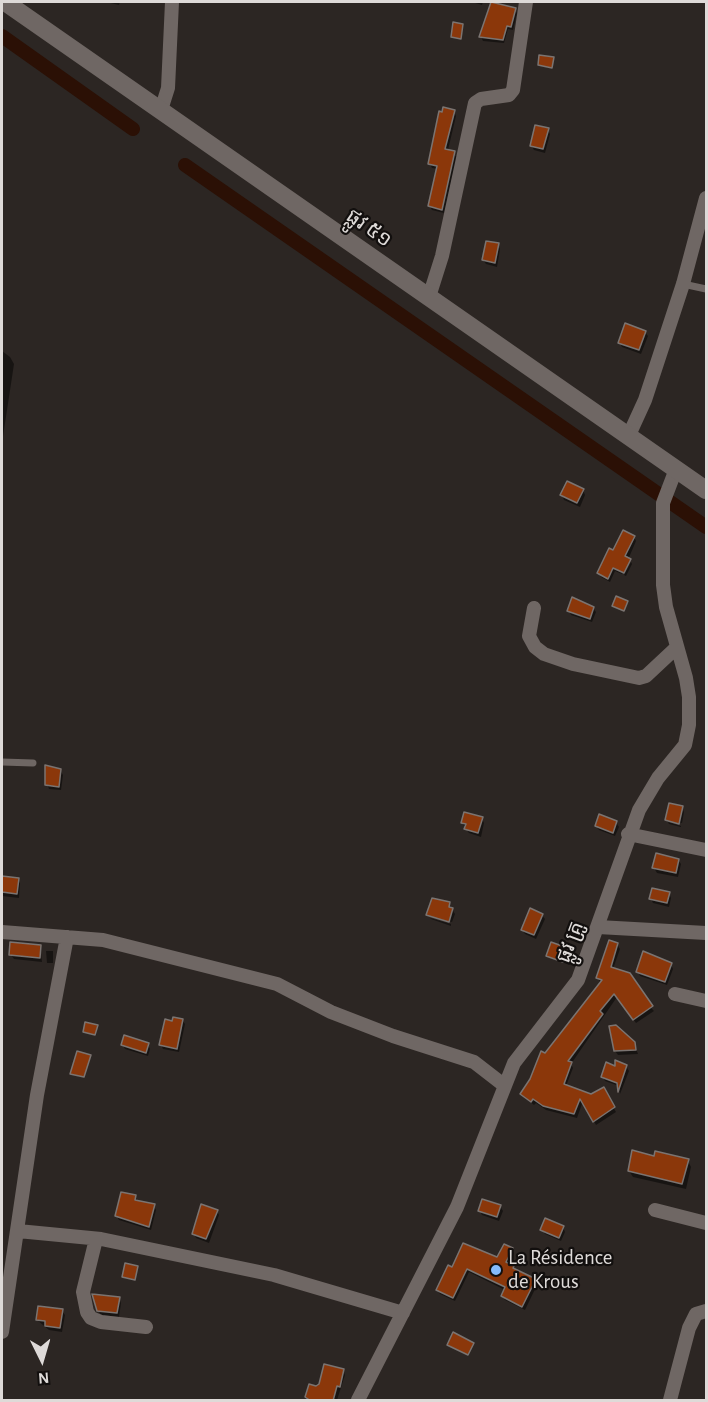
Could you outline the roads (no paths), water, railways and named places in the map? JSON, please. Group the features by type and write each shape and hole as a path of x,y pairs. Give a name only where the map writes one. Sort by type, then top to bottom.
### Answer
{"main road":[{"name":"ផ្លូវ ៥១","path":"5,2 629,435 673,474 706,489"}],"street":[{"path":"161,110 168,88 172,2"},
{"path":"429,297 442,256 475,103 481,99 509,95 513,90 526,2"},
{"path":"629,435 645,400 683,284 706,198"},
{"name":"ផ្លូវ គ្រូ","path":"357,1401 457,1207 520,1053 578,980 628,834 648,793 678,755 688,734 688,697 663,594 663,503 673,474"},
{"path":"534,608 530,636 535,646 544,654 573,664 639,678 646,676 677,647"},
{"path":"628,834 706,850"},
{"path":"598,927 706,933"},
{"path":"2,932 103,940 277,984 331,1012 393,1036 474,1062 505,1086"},
{"path":"2,1332 37,1095 67,937"},
{"path":"675,994 706,1001"},
{"path":"655,1210 706,1223"},
{"path":"18,1231 96,1239 274,1275 403,1313"},
{"path":"96,1239 83,1292 87,1312 91,1318 101,1322 146,1326"},
{"path":"670,1401 689,1328 696,1314 706,1311"}],"lane":[{"path":"683,284 706,289"},
{"path":"2,762 33,763"}],"waterway":[{"path":"2,36 133,129"},
{"path":"185,165 706,527"}],"place":[{"name":"La Résidence de Krous","path":"496,1270"}]}
